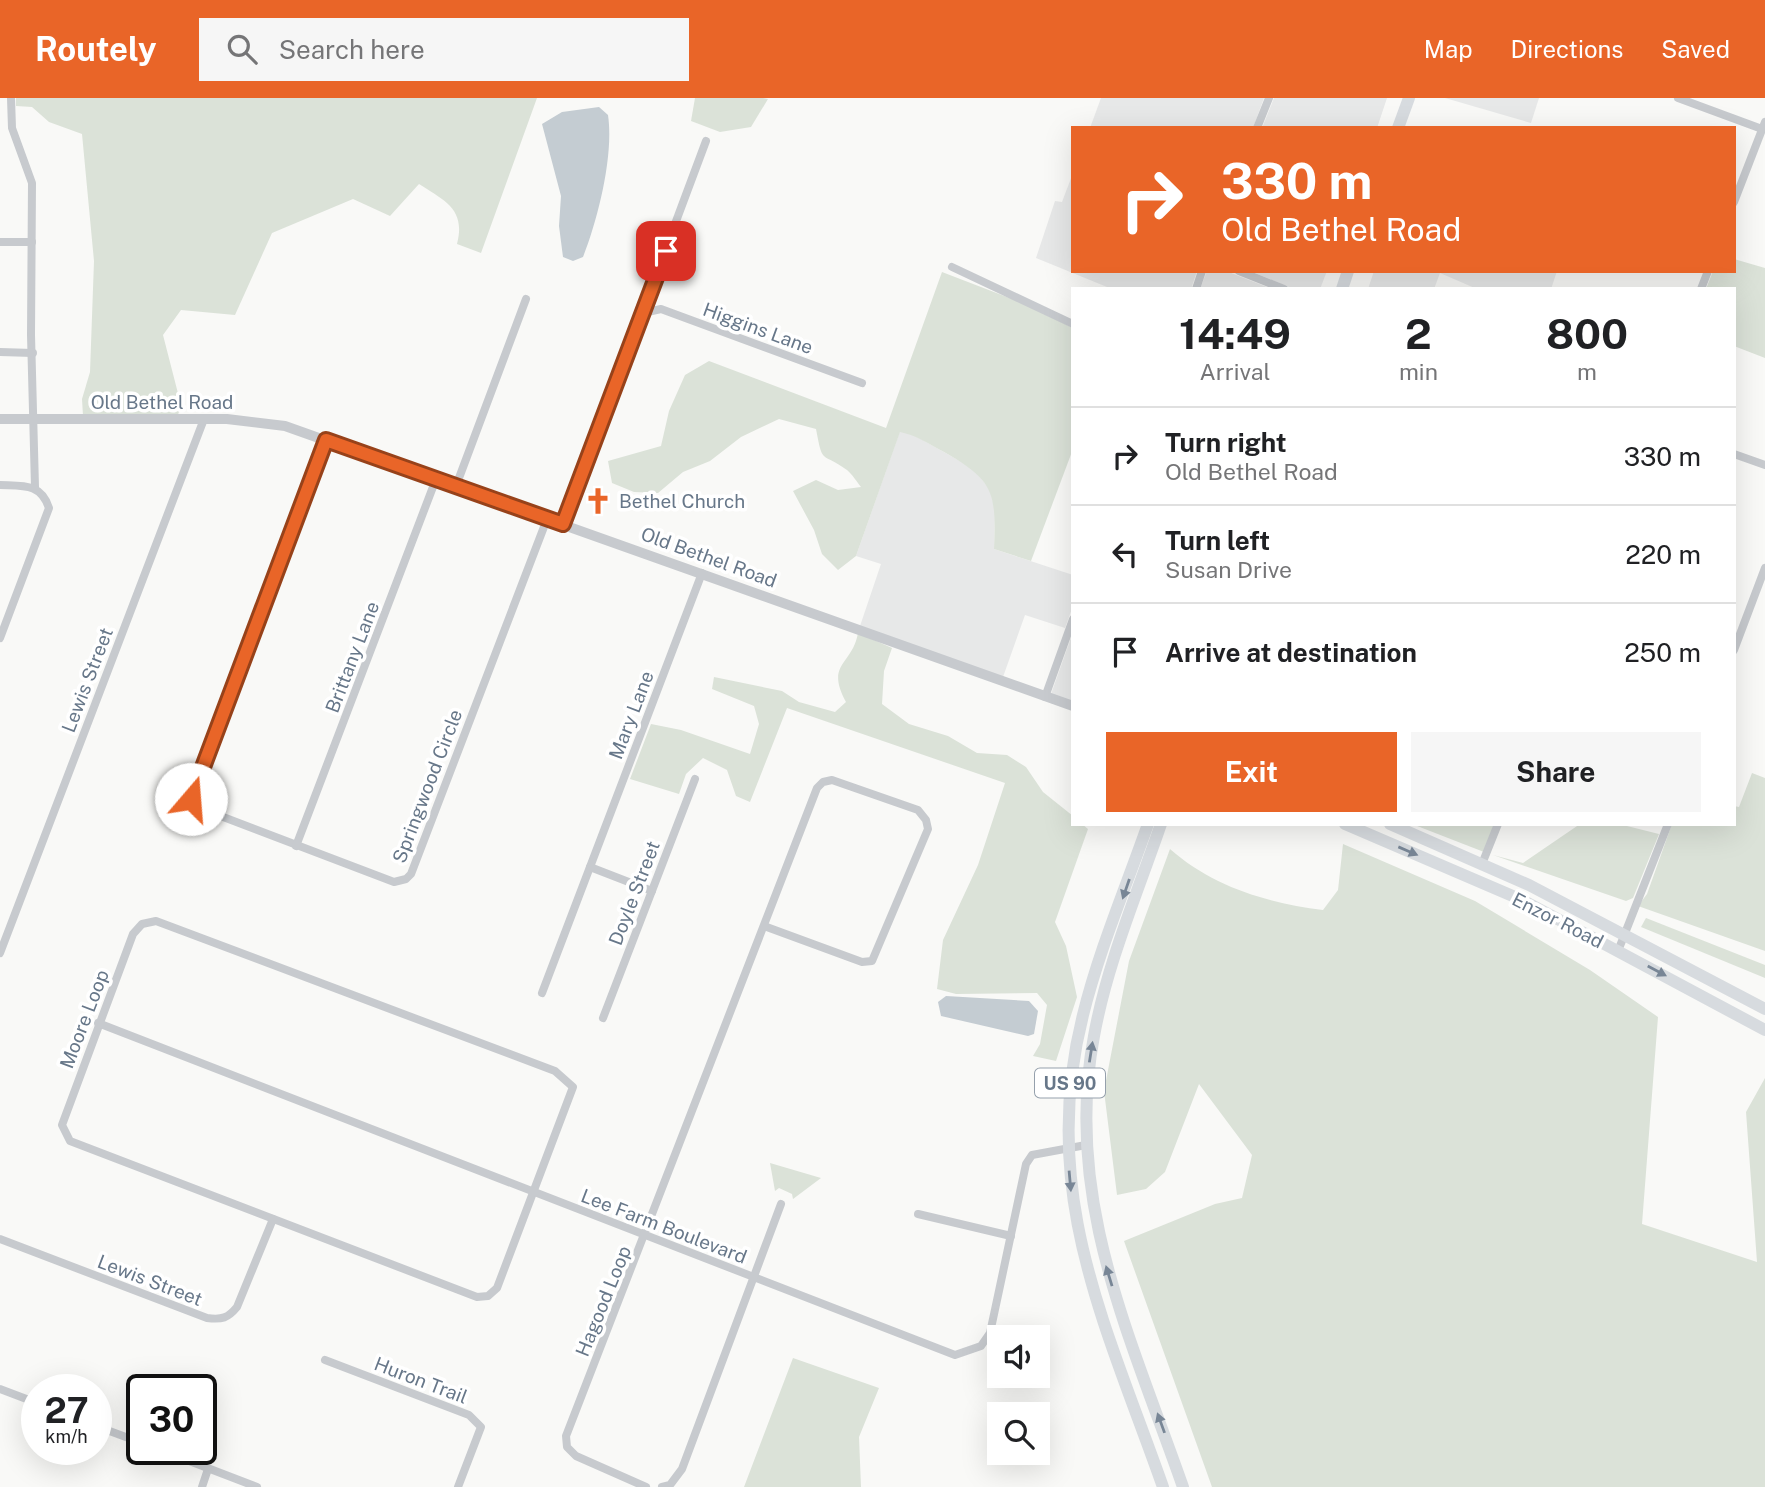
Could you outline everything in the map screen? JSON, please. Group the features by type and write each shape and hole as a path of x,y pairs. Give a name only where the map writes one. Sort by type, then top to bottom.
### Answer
{"main road":[{"path":"1399,126 1409,98"},
{"name":"US 90","path":"1147,826 1083,1013 1072,1071 1068,1147 1069,1182 1079,1240 1163,1487"},
{"name":"US 90","path":"1160,826 1099,1010 1089,1063 1086,1146 1098,1238 1131,1341 1184,1487"},
{"name":"Enzor Road","path":"1350,826 1522,900 1765,1030"},
{"name":"Enzor Road","path":"1395,826 1482,864 1625,934 1765,1009"}],"street":[{"path":"11,98 12,128 32,183 33,420 36,487"},
{"path":"1258,126 1269,98"},
{"path":"1678,98 1764,126 1736,197"},
{"path":"563,524 706,141"},
{"path":"0,242 32,242"},
{"path":"952,267 1071,323"},
{"path":"1244,273 1279,287"},
{"path":"456,486 526,299"},
{"name":"Higgins Lane","path":"643,313 661,309 862,383"},
{"path":"0,352 33,353"},
{"name":"Old Bethel Road","path":"0,419 204,419 265,422 326,440 1071,705"},
{"name":"Lewis Street","path":"0,953 204,419"},
{"name":"Springwood Circle","path":"326,440 191,793 197,807 394,882 406,879 411,874 547,519"},
{"path":"1736,455 1765,465"},
{"name":"Brittany Lane","path":"296,846 436,479"},
{"path":"0,485 36,487 45,495 49,508 0,638"},
{"path":"1736,645 1765,568"},
{"name":"Mary Lane","path":"542,993 702,573"},
{"path":"1045,696 1071,624"},
{"name":"Doyle Street","path":"603,1018 695,779"},
{"name":"Hagood Loop","path":"646,1487 576,1457 568,1447 566,1436 646,1236 764,926 817,788 823,782 832,780 918,810 926,820 928,829 872,961 862,962 764,926"},
{"path":"1482,864 1496,826"},
{"path":"1618,951 1667,826"},
{"path":"590,867 652,891"},
{"name":"Moore Loop","path":"156,921 555,1071 573,1087 533,1192 497,1288 488,1296 477,1297 70,1141 62,1125 133,934 142,924 156,921"},
{"name":"Lee Farm Boulevard","path":"98,1023 955,1356 981,1346 990,1333 1026,1164 1032,1155 1086,1146"},
{"path":"662,1487 670,1485 682,1469 781,1204"},
{"path":"918,1214 1011,1236"},
{"name":"Lewis Street","path":"0,1238 207,1318 220,1320 229,1317 237,1307 273,1219"},
{"path":"1114,1347 1131,1341"},
{"name":"Huron Trail","path":"325,1360 469,1415 481,1427 458,1487"},
{"path":"0,1389 21,1397"},
{"path":"198,1465 257,1487"},
{"path":"202,1487 208,1469"}],"shaded area":[{"path":"16,98 537,98 481,253 457,244 459,222 456,214 445,201 419,184 390,216 353,199 272,233 235,315 181,310 163,335 181,405 178,415 83,416 82,399 90,372 94,261 82,134 49,122 32,107 16,106"},
{"path":"695,98 768,99 751,127 720,132 691,121"},
{"path":"1101,98 1264,98 1254,126 1091,126"},
{"path":"1274,98 1387,98 1378,126 1263,126"},
{"path":"1445,98 1539,98 1531,123"},
{"path":"599,107 608,115 607,167 589,242 583,257 573,261 563,257 559,226 561,196 542,124 562,112"},
{"path":"1071,178 1071,272 1036,258 1055,201 1062,202"},
{"path":"1736,260 1765,268 1765,358 1736,347 1736,287 1707,287 1712,273 1736,273"},
{"path":"942,272 1020,302 1071,327 1071,454 1031,561 994,549 993,501 989,490 974,472 928,443 900,432 856,556 838,570 822,554 814,530 793,491 816,480 838,490 861,487 847,470 824,456 816,429 779,419 741,437 710,461 683,472 658,493 634,492 612,483 608,461 661,446 669,411 685,375 709,361 886,428"},
{"path":"1073,273 1196,273 1192,287 1107,287"},
{"path":"1206,273 1231,273 1267,287 1201,287"},
{"path":"1255,273 1326,273 1321,287 1289,287"},
{"path":"1373,273 1440,273 1435,287 1369,287"},
{"path":"1440,273 1556,273 1552,287 1472,287"},
{"path":"900,431 912,434 974,469 990,490 995,509 994,549 1071,574 1071,612 1065,628 1025,615 1003,677 860,626 881,564 856,556"},
{"path":"858,633 892,648 884,671 882,704 909,724 948,736 977,753 1007,755 1026,767 1043,792 1071,814 1071,826 1084,826 1088,829 1055,922 1066,946 1077,997 1056,1061 1033,1056 1040,1044 1047,1005 1037,993 956,994 937,989 943,940 978,865 1005,783 787,708 750,802 736,796 727,770 703,758 686,774 679,794 630,779 651,724 681,730 750,754 759,724 754,706 712,689 714,677 782,691 799,702 835,712 846,702 840,689 839,672 855,644"},
{"path":"1071,638 1071,701 1051,694"},
{"path":"1752,773 1765,778 1765,951 1638,906 1647,894 1671,826 1736,826 1736,806 1739,807"},
{"path":"1417,826 1494,826 1484,852"},
{"path":"1577,826 1627,826 1659,834 1633,898 1626,901 1493,855 1523,863"},
{"path":"1343,844 1475,901 1590,970 1658,1017 1642,1224 1757,1262 1746,1112 1765,1078 1765,1487 1212,1487 1124,1241 1215,1204 1242,1198 1252,1155 1199,1084 1165,1172 1146,1189 1117,1195 1104,1091 1129,961 1170,849 1204,874 1242,891 1282,903 1323,910 1338,890"},
{"path":"1646,918 1765,965 1765,978 1641,927"},
{"path":"946,996 1029,1001 1038,1011 1034,1034 1028,1036 941,1016 938,1002"},
{"path":"770,1163 821,1178 793,1199 792,1194 779,1188 775,1191"},
{"path":"793,1358 879,1388 859,1437 861,1487 744,1487"}],"place":[{"name":"Bethel Church","path":"598,501"}],"route":[{"path":"191,799 191,793 326,440 563,524 666,251"}]}
